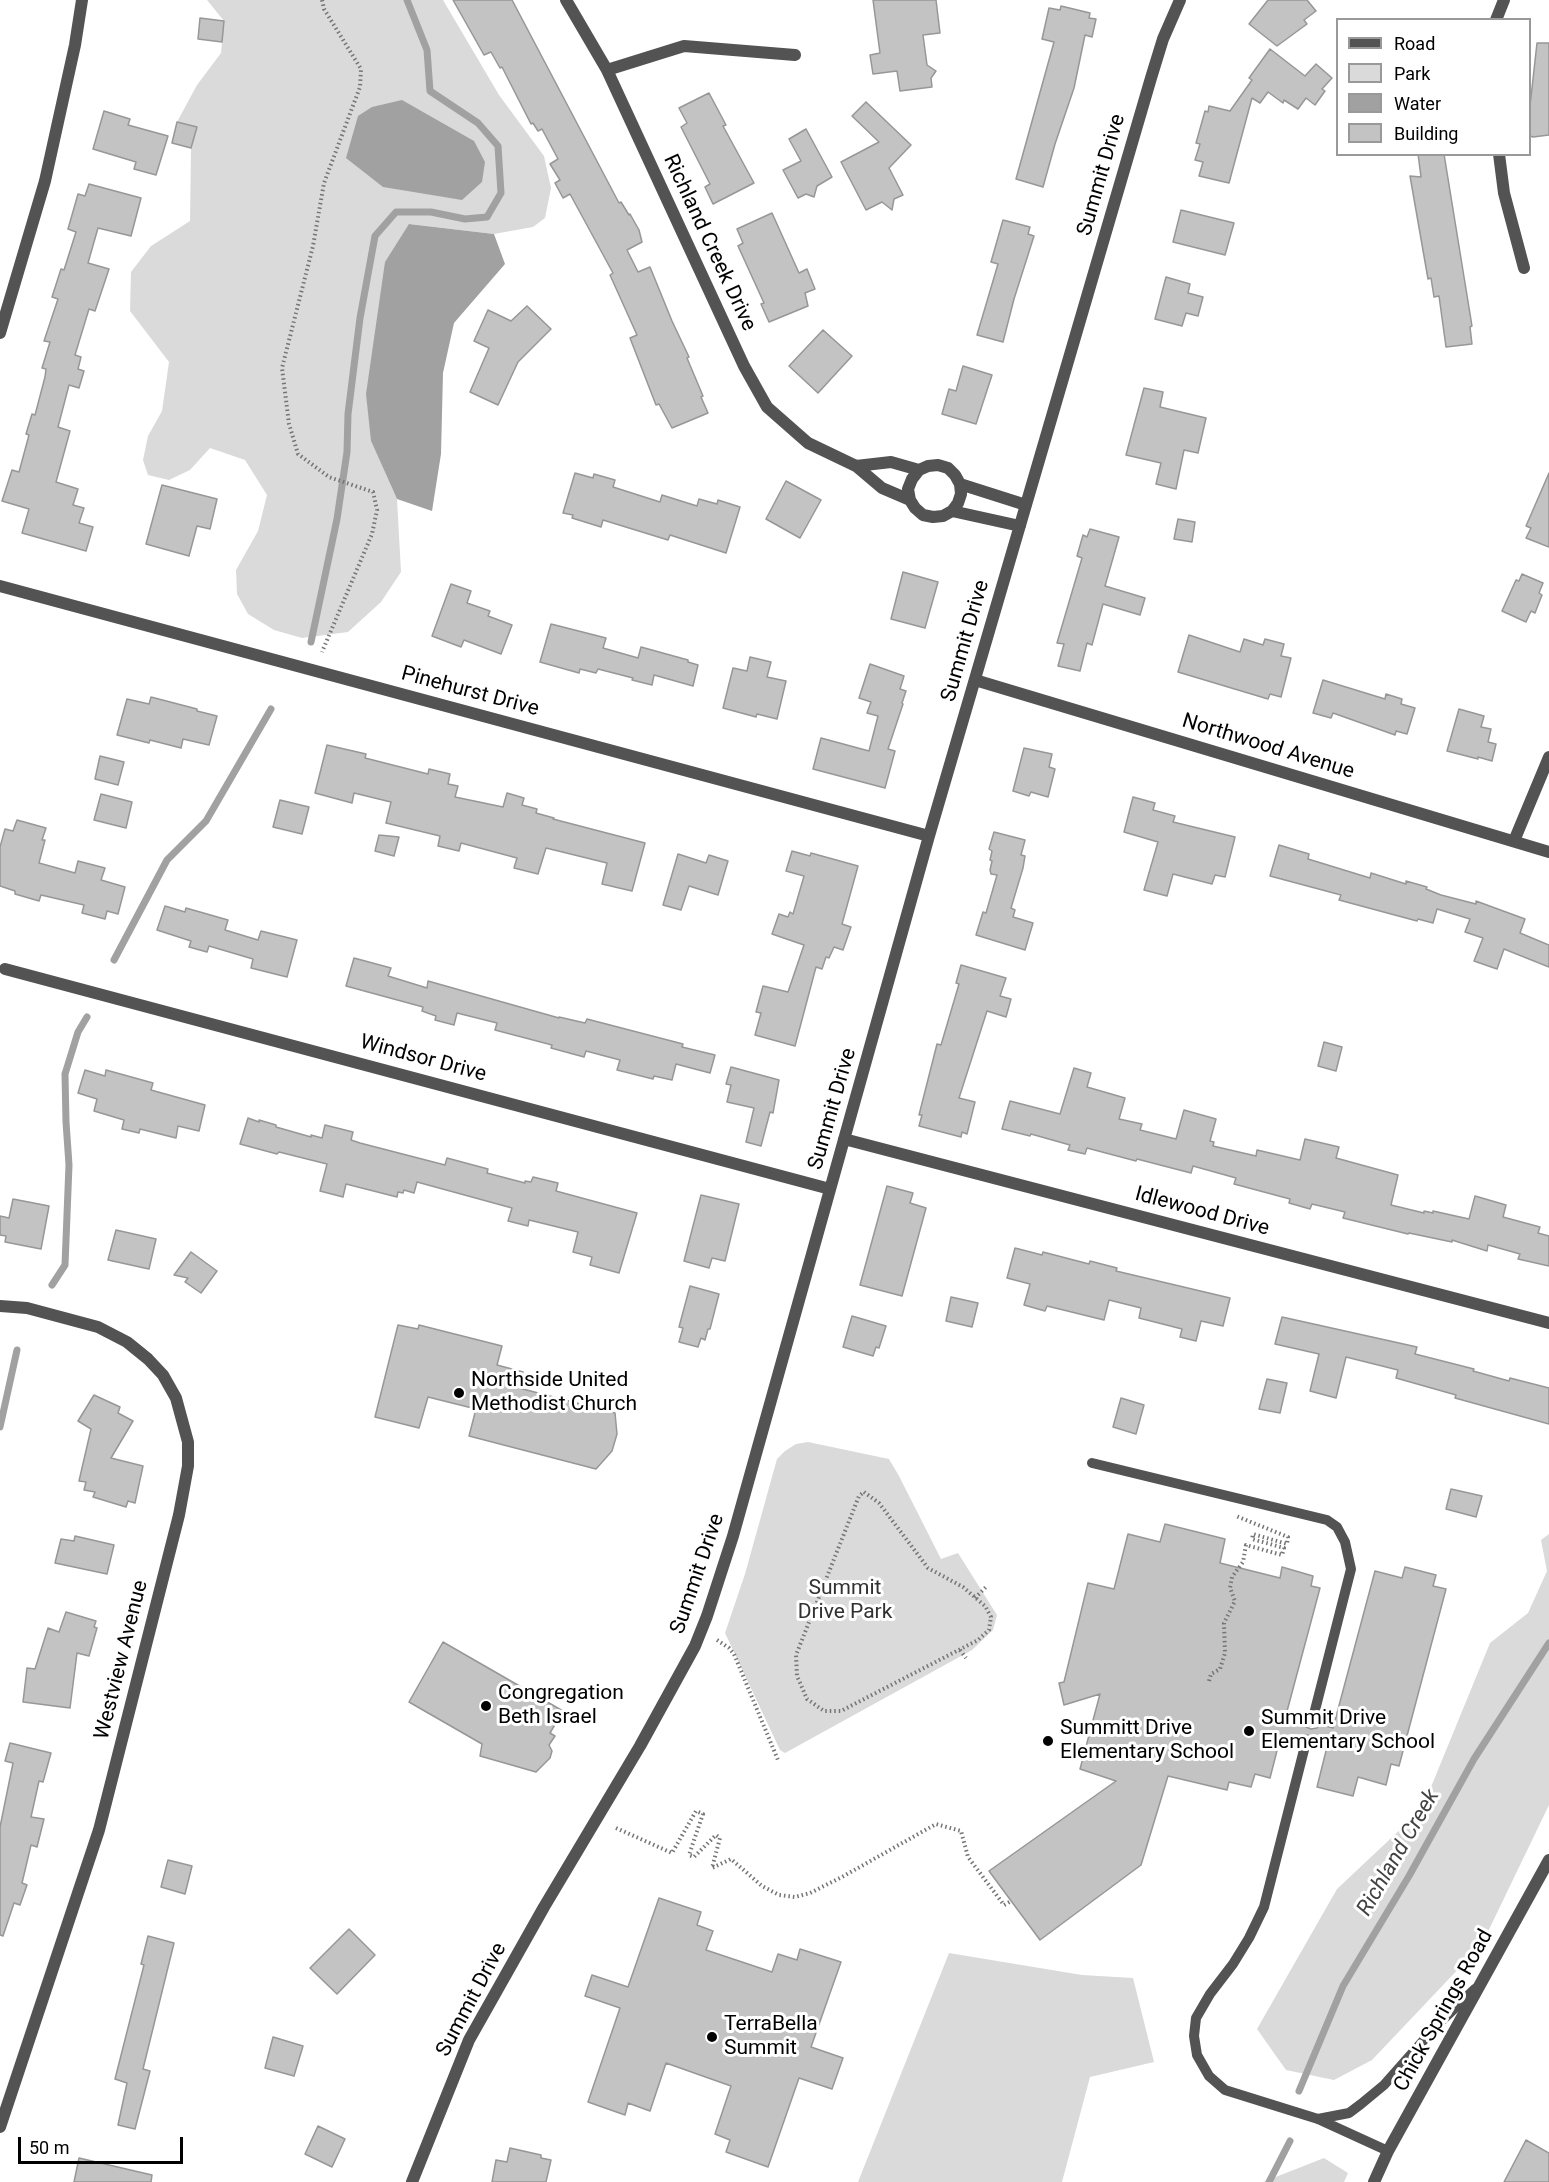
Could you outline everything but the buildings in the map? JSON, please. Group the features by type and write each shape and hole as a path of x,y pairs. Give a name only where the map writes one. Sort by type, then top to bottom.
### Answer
{"street":[{"path":"0,333 45,181 75,45 82,0"},
{"name":"Richland Creek Drive","path":"566,0 607,70 744,366 767,407 808,443 856,466 882,488 910,500 923,515 933,518 952,511 1020,526"},
{"name":"Summit Drive","path":"412,2182 469,2040 544,1907 640,1746 695,1646 707,1616 733,1536 929,836 1151,78 1163,39 1180,0"},
{"path":"1497,18 1504,0"},
{"path":"607,70 684,46 795,55"},
{"path":"1499,156 1504,193 1524,268"},
{"path":"856,466 891,462 919,470"},
{"path":"910,500 908,489 912,478 919,470 938,465 948,468 960,484 961,494 952,511"},
{"path":"960,484 1026,505"},
{"name":"Pinehurst Drive","path":"0,586 929,836"},
{"name":"Northwood Avenue","path":"975,680 1549,852"},
{"path":"1514,841 1549,758"},
{"name":"Windsor Drive","path":"5,969 830,1189"},
{"name":"Idlewood Drive","path":"844,1139 1549,1323"},
{"name":"Westview Avenue","path":"0,1306 27,1308 98,1327 127,1342 148,1359 163,1375 176,1398 188,1442 188,1466 179,1515 99,1830 0,2127"},
{"name":"Chick Springs Road","path":"1374,2182 1388,2151 1549,1860"}],"lane":[{"path":"1092,1463 1327,1520 1337,1527 1345,1542 1351,1569 1312,1722"},
{"path":"1306,1742 1264,1907 1239,1955 1210,1994 1196,2018 1194,2036 1197,2055 1209,2076 1225,2090 1318,2119 1388,2151"},
{"path":"1318,2119 1349,2113 1384,2085 1438,2024 1484,1980"}],"path":[{"path":"322,0 324,9 362,69 360,87 324,183 296,321 282,368 289,424 298,454 329,477 373,492 377,510 372,534 322,652"},
{"path":"864,1492 879,1503 928,1568 963,1587 975,1598 985,1606 991,1617 989,1630 978,1640 841,1711 824,1712 807,1699 797,1676 796,1655 859,1496 864,1492"},
{"path":"1209,1681 1211,1674 1220,1668 1225,1653 1224,1623 1234,1600 1230,1588 1232,1577 1243,1562 1246,1545 1282,1555 1284,1548 1252,1539 1253,1534 1287,1544 1288,1538 1230,1514"},
{"path":"975,1598 986,1587"},
{"path":"717,1640 734,1654 778,1760"},
{"path":"960,1650 966,1658"},
{"path":"616,1828 672,1853 696,1811 703,1814 689,1855 694,1857 716,1835 720,1838 712,1868 731,1859 762,1886 779,1895 795,1898 842,1877 936,1824 961,1831 968,1857 1004,1905 1011,1901"}],"green space":[{"path":"207,0 443,0 499,95 544,156 551,188 545,218 533,227 494,234 410,224 371,441 397,499 401,572 381,602 348,632 302,638 274,630 248,614 237,594 236,570 258,531 267,495 245,460 210,448 190,470 169,480 148,475 143,460 148,436 162,411 169,362 130,311 131,272 151,246 190,221 191,148 197,127 177,122 197,85 221,53 224,21"},
{"name":"Summit Drive Park","path":"808,1442 889,1459 941,1559 958,1553 997,1615 993,1630 972,1650 785,1753 780,1750 725,1633 745,1574 777,1459 796,1444"},
{"path":"1549,1534 1549,1805 1482,1944 1372,2060 1334,2080 1286,2070 1257,2029 1337,1889 1422,1809 1490,1643 1528,1613 1547,1571 1541,1540"},
{"path":"949,1953 1082,1975 1133,1978 1154,2062 1090,2077 1062,2182 858,2182"},
{"path":"1324,2158 1348,2173 1344,2182 1263,2182"}],"water":[{"path":"402,100 474,141 485,162 482,182 462,200 383,187 346,158 358,116 372,107"},
{"path":"409,224 494,234 505,264 454,323 443,373 441,454 432,511 397,499 371,441 366,394 385,262"}],"waterway":[{"path":"311,642 337,519 347,452 348,414 360,318 375,236 396,212 431,212 465,219 487,217 501,193 498,146 478,123 430,91 427,50 407,0"},
{"path":"114,960 167,860 206,821 271,709"},
{"path":"52,1285 65,1265 69,1165 65,1074 78,1032 87,1017"},
{"path":"0,1427 17,1350"},
{"name":"Richland Creek","path":"1299,2091 1343,1986 1409,1876 1474,1759 1549,1643"},
{"name":"Richland Creek","path":"1269,2182 1290,2141"}],"place":[{"name":"Northside United Methodist Church","path":"459,1393"},
{"name":"Congregation Beth Israel","path":"486,1706"},
{"name":"Summit Drive Elementary School","path":"1249,1731"},
{"name":"Summitt Drive Elementary School","path":"1048,1741"},
{"name":"TerraBella Summit","path":"712,2037"}]}
